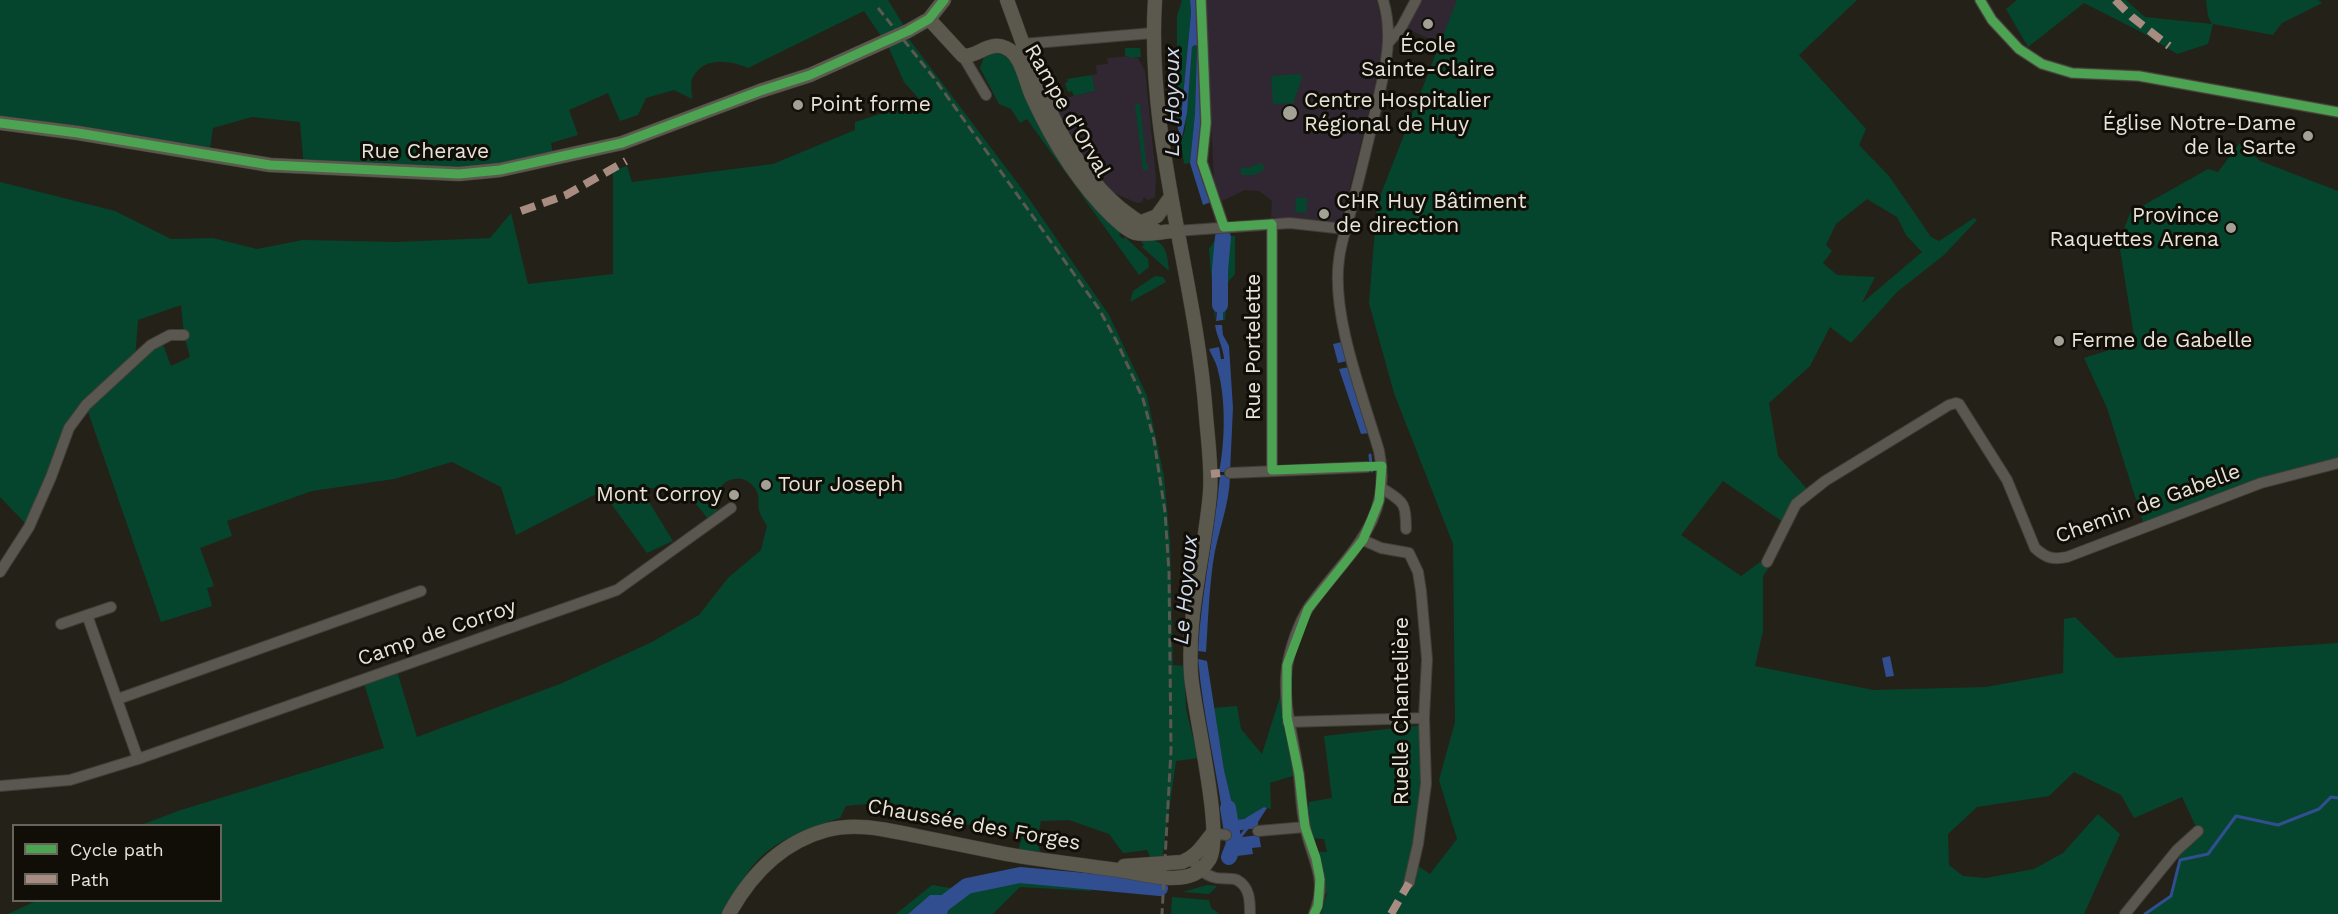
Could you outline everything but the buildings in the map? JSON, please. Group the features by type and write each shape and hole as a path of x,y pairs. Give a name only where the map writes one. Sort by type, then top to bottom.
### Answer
{"street":[{"path":"944,0 929,19 963,56 986,95"},
{"path":"1007,0 1045,102 1076,157 1102,192 1139,223 1160,232"},
{"path":"1155,0 1153,33 1157,109 1170,198 1202,367 1210,474 1209,507 1195,590 1190,654 1193,692 1216,834 1200,850 1195,864 1214,878 1236,880 1245,888 1250,896 1250,914"},
{"path":"1201,0 1206,123 1202,162 1224,227"},
{"path":"1314,914 1318,906 1320,879 1316,858 1305,827 1299,774 1288,722 1287,665 1297,633 1308,609 1363,540 1377,509 1382,488 1379,451 1351,355 1341,311 1339,261 1384,74 1389,42 1383,0"},
{"path":"1389,42 1401,28 1416,0"},
{"path":"1980,0 1992,20 2019,50 2042,64 2072,74 2139,75 2338,112"},
{"name":"Rue Cherave","path":"0,123 78,132 270,165 477,173 523,167 622,143 820,71 929,19"},
{"path":"1023,44 1153,33"},
{"name":"Rampe d'Orval","path":"963,56 973,55 992,46 1011,51 1054,139 1083,185 1125,228 1135,232 1176,231"},
{"path":"1139,223 1157,216 1170,198"},
{"path":"1176,231 1290,223 1345,229"},
{"name":"Rue Portelette","path":"1272,224 1272,470"},
{"path":"0,572 29,527 69,428 86,405 152,345 170,335 184,335"},
{"name":"Chemin de Gabelle","path":"1767,562 1796,504 1825,481 1949,405 1956,403 1959,404 2007,480 2035,549 2043,556 2053,560 2067,557 2261,483 2338,463"},
{"path":"1230,473 1367,466"},
{"path":"1382,488 1399,499 1406,509 1406,529"},
{"name":"Camp de Corroy","path":"0,786 70,780 138,759 617,590 731,508"},
{"name":"Ruelle Chantelière","path":"1363,540 1381,548 1409,553 1418,572 1426,659 1424,718 1426,784 1418,844 1409,883"},
{"name":"Camp de Corroy","path":"118,699 421,591"},
{"path":"61,624 111,607"},
{"path":"87,615 138,759"},
{"path":"1288,722 1424,718"},
{"name":"Chaussée des Forges","path":"729,914 760,868 780,852 803,839 828,830 855,826 881,829 1011,855 1103,868 1170,863 1195,864"},
{"path":"1258,831 1305,827"},
{"path":"2125,914 2177,850 2198,831"}],"shaded area":[{"name":"Centre Hospitalier Régional de Huy","path":"1205,0 1377,0 1385,36 1382,58 1341,224 1271,217 1272,201 1259,191 1245,190 1222,201 1214,182"},
{"name":"École Sainte-Claire","path":"1419,0 1495,0 1455,7 1440,44 1406,28"},
{"path":"1130,56 1130,58 1138,58 1145,71 1156,178 1155,197 1148,200 1144,197 1142,202 1137,203 1112,192 1102,184 1104,177 1088,155 1082,154 1052,101 1095,91 1092,75 1097,74 1096,65 1108,64 1107,58"}],"green space":[{"path":"0,0 888,0 904,26 881,36 864,11 748,68 725,62 702,66 692,79 692,99 674,90 646,98 638,115 620,121 608,93 569,110 578,135 551,143 554,159 500,170 304,168 300,122 252,117 213,128 209,155 0,123"},
{"path":"1182,0 1190,0 1191,13 1181,118 1177,124 1177,16"},
{"path":"1457,0 1857,0 1799,55 1866,129 1859,145 1889,176 1931,237 1939,241 1974,218 1977,220 1944,255 1897,292 1851,343 1830,327 1810,366 1769,403 1778,456 1807,489 1783,522 1723,481 1681,535 1741,576 1763,560 1771,564 1763,576 1763,631 1755,666 1873,690 1986,687 2063,673 2064,619 2075,617 2116,658 2338,643 2338,914 2145,914 2171,896 2180,860 2177,850 2198,831 2182,797 2134,818 2121,795 2074,772 2049,796 1977,807 1948,834 1949,865 1963,876 1986,878 2034,869 2063,853 2098,814 2120,834 2084,914 1321,914 1327,893 1319,892 1314,852 1327,852 1324,839 1309,838 1305,827 1309,802 1332,798 1324,736 1424,725 1424,762 1415,864 1430,874 1457,839 1439,780 1455,722 1453,544 1394,393 1369,303 1377,204","holes":["1867,199 1897,217 1906,235 1922,252 1862,303 1875,277 1837,275 1823,263 1832,251 1826,245 1836,224"]},
{"path":"2017,0 2126,0 2145,17 2212,24 2208,16 2206,0 2318,0 2322,3 2282,23 2273,35 2213,24 2208,44 2177,54 2143,33 2084,3 2028,47 2006,9"},
{"path":"909,39 1025,193 1109,315 1147,396 1164,477 1170,541 1173,665 1184,666 1186,709 1198,758 1176,761 1162,860 1152,861 1147,850 1123,853 1109,834 1069,820 1041,821 1037,840 1041,855 1018,850 1022,839 996,826 951,823 904,806 871,804 846,806 840,818 806,830 774,846 742,880 723,914 8,914 34,902 222,902 222,824 144,824 181,810 384,748 363,680 396,668 417,737 560,684 650,643 699,615 728,578 761,550 767,526 759,510 754,487 747,481 732,479 720,488 716,495 718,513 708,519 693,500 680,490 673,488 641,489 673,541 647,553 602,491 516,535 501,487 452,462 394,479 312,491 227,521 232,536 200,548 214,586 207,588 212,606 161,622 86,406 69,428 29,527 0,497 0,182 115,211 171,239 213,238 257,249 303,240 397,242 490,238 511,213 528,284 613,274 613,171 627,166 632,182 773,164 855,130 855,122 921,101 904,82 888,46","holes":["181,305 184,335 190,357 171,366 161,339 135,359 138,320"]},
{"path":"1197,46 1195,113 1190,163 1184,164 1181,142 1185,130 1192,47"},
{"path":"1125,48 1140,48 1141,57 1125,56"},
{"path":"995,52 1008,58 1016,70 1037,122 1074,184 1121,233 1119,235 1123,239 1125,237 1148,259 1149,267 1139,275 1027,119 1020,123 1011,109 999,104 980,68 984,57"},
{"path":"1301,74 1294,103 1273,104 1271,76"},
{"path":"1092,75 1095,91 1074,96 1072,91 1068,92 1065,83 1068,82 1067,79"},
{"path":"1135,104 1140,104 1146,162 1149,168 1143,171"},
{"path":"2240,143 2260,161 2338,191 2338,459 2144,525 2107,408 2084,358 2135,342 2119,243 2130,213 2208,169 2218,172"},
{"path":"1261,163 1265,169 1254,175 1241,175 1241,167 1248,168"},
{"path":"1296,198 1307,198 1306,213 1295,212"},
{"path":"1235,236 1235,274 1228,282 1225,320 1223,320 1223,290 1215,321 1209,249 1217,237"},
{"path":"1139,239 1154,240 1163,246 1169,271 1142,247 1144,245"},
{"path":"1155,276 1163,277 1166,282 1130,302 1133,291"},
{"path":"1281,694 1287,694 1299,774 1270,783 1271,809 1264,807 1252,816 1236,821 1224,770 1214,708 1237,706 1241,729 1262,754"},
{"path":"1020,875 1080,881 1092,891 1020,887 993,914 947,914 954,895 930,895 908,914 896,914 932,885 950,888"},
{"path":"1207,885 1217,886 1209,894 1183,892"},
{"path":"1172,897 1209,900 1211,908 1220,914 1171,914"}],"water":[{"path":"1190,0 1197,0 1201,128 1197,162 1211,202 1203,205 1190,163 1195,113 1197,46 1195,45 1192,47 1187,113 1181,142 1177,124 1181,118 1191,13"},
{"path":"1220,284 1223,290 1223,320 1216,321"},
{"path":"1215,325 1222,325 1223,335 1229,346 1233,408 1230,472 1219,472 1223,435 1221,382 1209,349 1219,347 1221,359 1224,359"},
{"path":"1342,342 1347,361 1338,363 1333,344"},
{"path":"1349,367 1369,433 1361,434 1339,369"},
{"path":"1220,475 1230,475 1226,508 1213,563 1206,652 1198,651"},
{"path":"1890,656 1894,676 1886,677 1882,658"},
{"path":"1198,659 1207,661 1224,770 1236,820 1244,819 1264,807 1267,808 1258,822 1258,828 1225,832"},
{"path":"1259,835 1261,847 1252,848 1253,854 1229,857 1226,839"},
{"path":"930,895 954,895 947,914 908,914"}],"waterway":[{"name":"Le Hoyoux","path":"1220,305 1223,237"},
{"path":"1370,455 1371,465"},
{"path":"2145,914 2171,896 2180,860 2208,854 2236,816 2278,825 2319,809 2331,797 2338,798"},
{"name":"Le Hoyoux","path":"1228,808 1234,844 1229,857"},
{"path":"1237,841 1248,827"},
{"name":"Le Hoyoux","path":"930,914 967,886 1020,875 1160,888"}],"railway":[{"path":"878,8 934,78 1099,309 1143,399 1154,440 1165,512 1169,572 1171,750 1162,914"}],"marked path":[{"path":"2115,0 2132,17 2169,46"},
{"path":"521,211 566,195 626,161"},
{"path":"1211,474 1220,473"},
{"path":"1391,914 1409,883"}],"cycle path":[{"path":"0,123 78,133 270,165 459,174 500,170 622,143 760,91 810,75 908,31 929,19 944,0"},
{"path":"1201,0 1206,123 1202,162 1224,227 1272,224 1272,470 1382,466 1379,501 1363,540 1308,609 1287,665 1287,717 1299,774 1305,827 1316,858 1320,879 1318,906 1314,914"},
{"path":"1980,0 1992,20 2019,49 2042,64 2072,73 2139,76 2338,112"}],"place":[{"name":"École Sainte-Claire","path":"1428,24"},
{"name":"Point forme","path":"798,105"},
{"name":"Centre Hospitalier Régional de Huy","path":"1290,113"},
{"name":"Église Notre-Dame de la Sarte","path":"2308,136"},
{"name":"CHR Huy Bâtiment de direction","path":"1324,214"},
{"name":"Province Raquettes Arena","path":"2231,228"},
{"name":"Ferme de Gabelle","path":"2059,341"},
{"name":"Tour Joseph","path":"766,485"},
{"name":"Mont Corroy","path":"734,495"}]}
